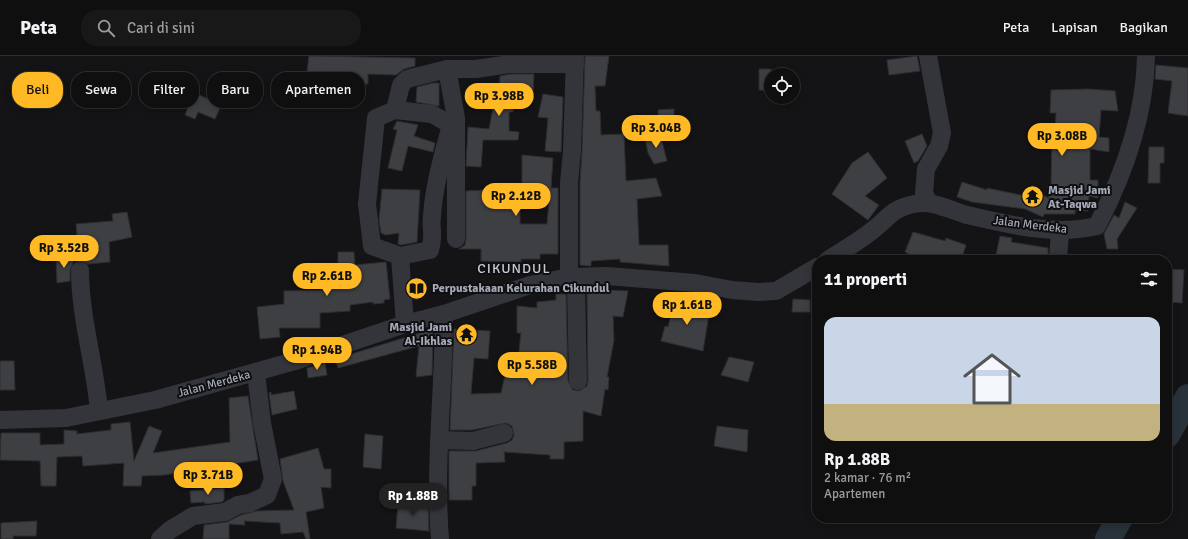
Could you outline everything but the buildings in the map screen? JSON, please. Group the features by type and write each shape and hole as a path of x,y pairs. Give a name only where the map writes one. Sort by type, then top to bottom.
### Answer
{"street":[{"path":"928,56 942,133 939,146 926,169 924,193 929,203"},
{"name":"Jalan Merdeka","path":"836,255 871,233 888,215 915,204 929,203 1005,224 1060,231 1078,231 1097,226 1107,206 1140,117 1146,56"},
{"path":"395,110 400,85 407,79 447,69 476,69 510,64 575,60 572,151 569,183 568,277 576,287 578,381"},
{"path":"447,69 456,118 456,239"},
{"path":"395,110 432,114 451,125 437,181 432,218 434,237 430,250 400,256 372,246 367,204 376,118 395,110"},
{"path":"1058,255 1060,231"},
{"path":"400,256 405,324"},
{"path":"80,270 80,288 97,384 98,411"},
{"name":"Jalan Merdeka","path":"0,420 66,418 155,400 256,373 405,324 444,314 530,285 568,277 607,276 695,283 732,290 758,292 776,291 812,270"},
{"path":"440,539 438,506 439,440 444,314"},
{"path":"160,539 170,530 193,516 225,512 238,505 250,503 267,495 273,479 262,423 256,373"},
{"path":"439,440 473,441 504,433"}],"waterway":[{"path":"1172,426 1188,397"},
{"path":"1108,539 1117,523"}],"place":[{"name":"Masjid Jami At-Taqwa","path":"1033,197"},
{"name":"Perpustakaan Kelurahan Cikundul","path":"417,288"},
{"name":"Masjid Jami Al-Ikhlas","path":"467,334"}],"district":[{"name":"CIKUNDUL","path":"514,268"}]}
